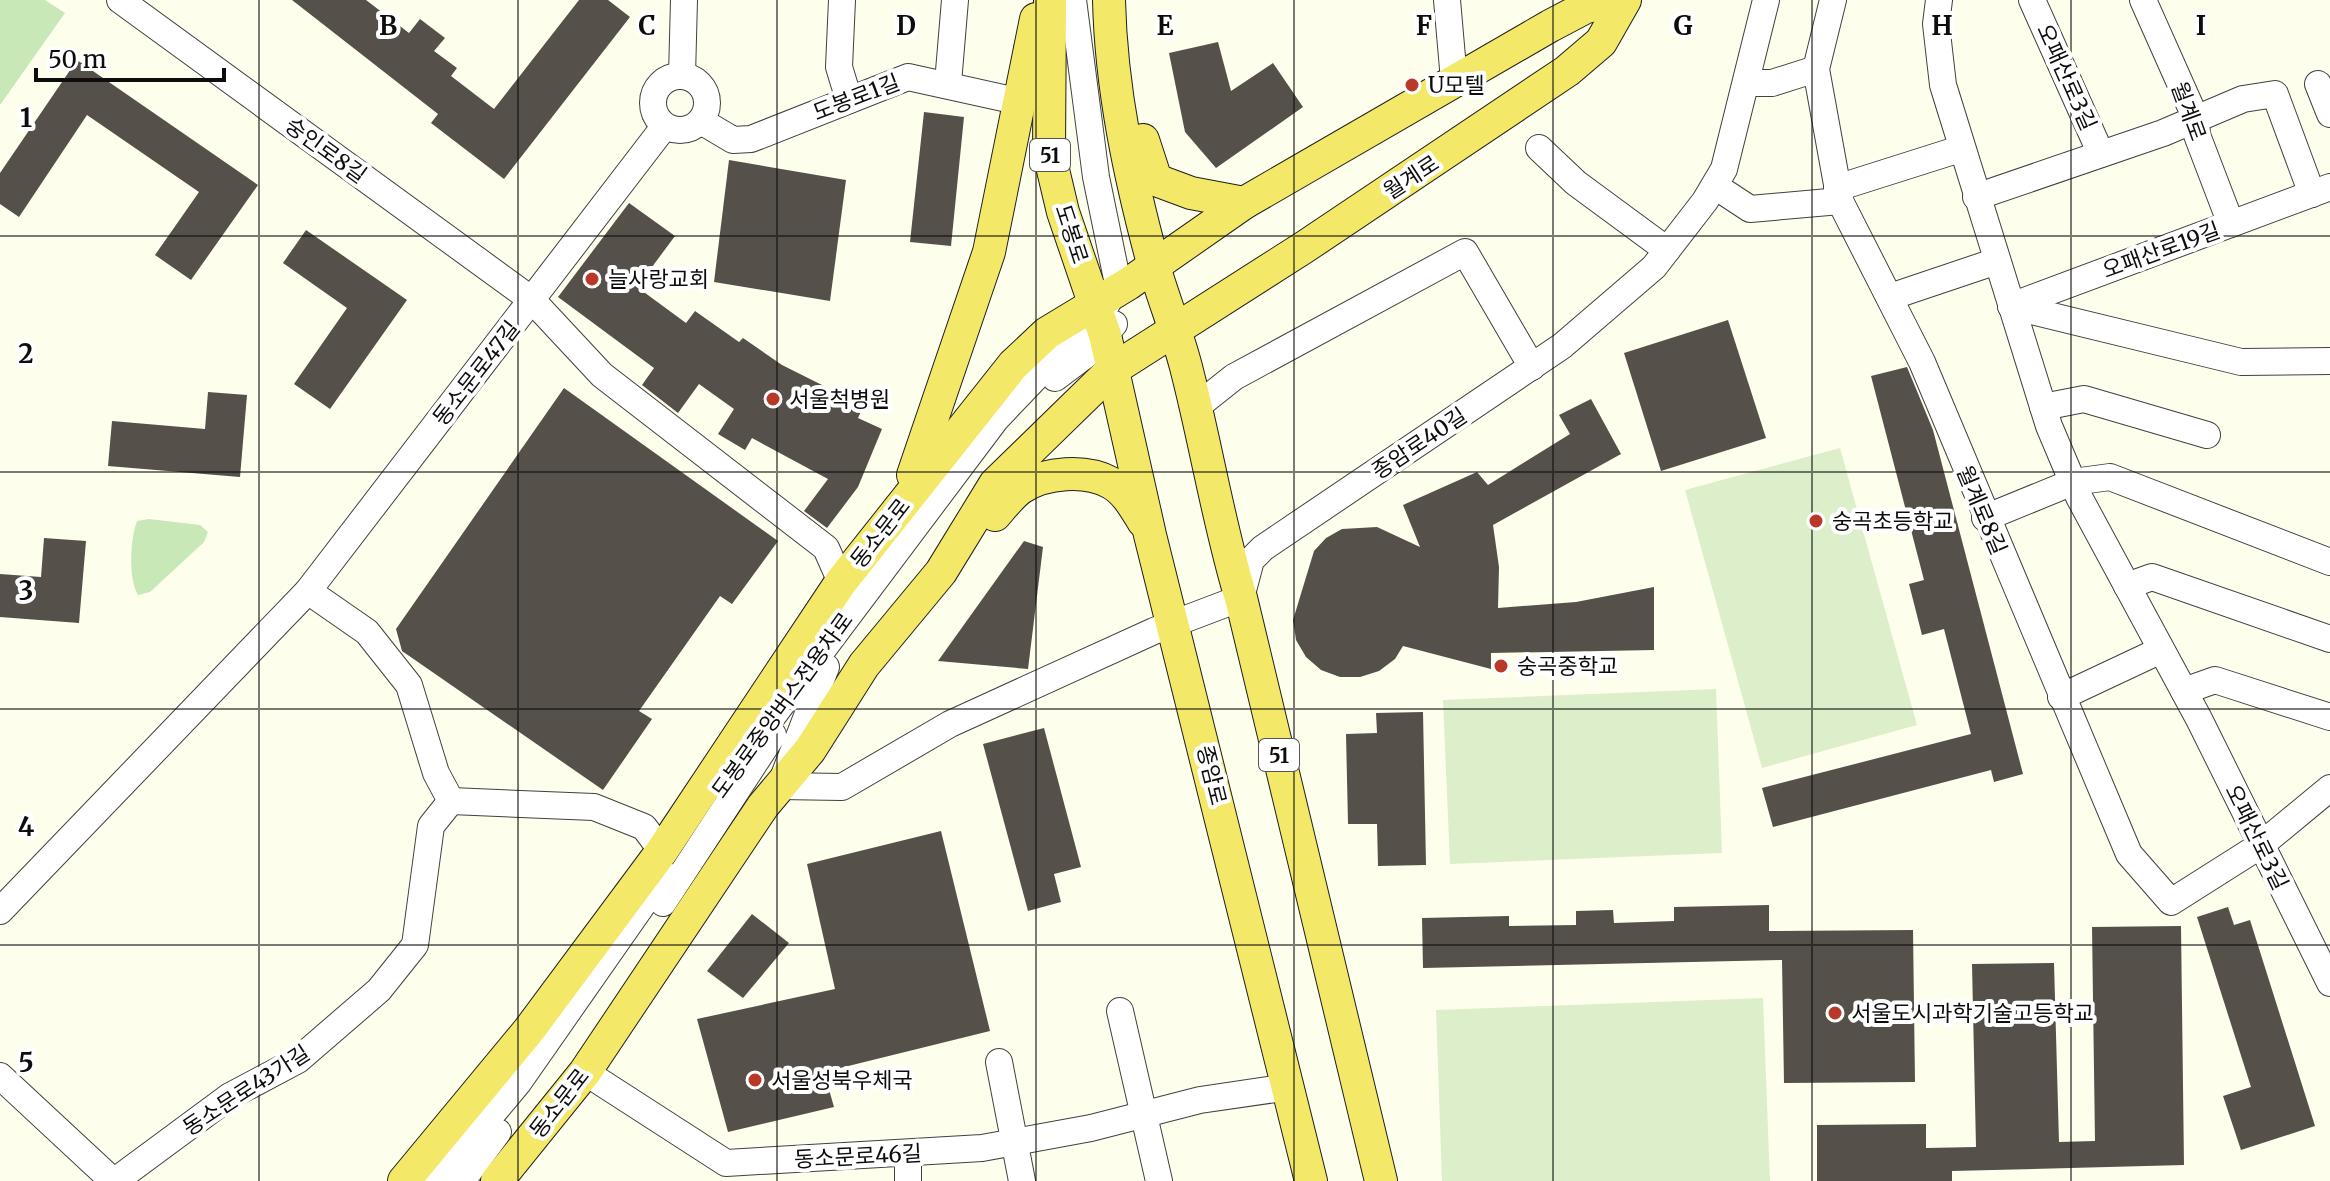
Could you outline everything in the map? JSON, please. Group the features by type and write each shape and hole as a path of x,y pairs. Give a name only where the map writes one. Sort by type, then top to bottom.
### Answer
{"main road":[{"path":"900,507 922,453 989,252 1017,101 1041,0"},
{"name":"도봉로","path":"1050,0 1049,153 1063,212 1115,300 1176,331"},
{"name":"도봉로","path":"1109,0 1110,47 1129,164 1115,300 1112,370"},
{"path":"1117,0 1129,77 1147,156 1156,180 1191,193 1244,203"},
{"name":"월계로","path":"1115,300 1244,203 1586,7 1623,0"},
{"name":"월계로","path":"1176,331 1567,71 1601,42 1623,0"},
{"name":"동소문로","path":"404,1181 454,1116 529,1030 662,851 841,582 1013,365 1047,333 1115,300"},
{"name":"동소문로","path":"497,1181 585,1072 771,796 810,750 864,665 941,572 995,484 1112,370 1176,331"},
{"name":"51","path":"1176,331 1225,546 1241,598 1381,1181"},
{"name":"종암로","path":"1112,370 1150,535 1175,623 1311,1181"},
{"path":"941,572 1021,488 1052,475 1073,474 1111,483 1133,504 1150,535"}],"street":[{"name":"숭인로8길","path":"120,0 532,300"},
{"path":"682,76 684,0"},
{"path":"842,0 839,67 849,100"},
{"path":"948,83 955,0"},
{"path":"1073,0 1096,177 1118,272 1115,300"},
{"path":"462,1181 537,1085 654,917 775,732 1008,424 1062,371 1091,351 1115,300 1129,258 1111,174 1089,21 1089,0"},
{"path":"1447,0 1454,80"},
{"name":"종암로40길","path":"1241,598 1251,560 1263,548 1532,367 1654,267 1715,186 1724,169 1766,0"},
{"name":"월계로8길","path":"1833,0 1816,69 1838,195 1922,362 1985,518 2129,854 2171,902 2261,845"},
{"name":"오패산로3길","path":"1939,0 1936,24 1943,85 1960,149 2043,407 2073,482 2184,691 2330,983"},
{"name":"오패산로3길","path":"2032,0 2101,154"},
{"name":"월계로","path":"2143,0 2196,119 2197,135 2231,224"},
{"path":"1746,83 1772,83 1816,69"},
{"path":"682,76 702,88 707,99 701,121 679,130 664,127 654,107 655,96 670,78 682,76"},
{"name":"도봉로1길","path":"701,121 733,140 751,139 908,77 948,83 1017,101"},
{"path":"2318,84 2330,114"},
{"name":"오패산로3길","path":"1976,197 2101,154 2243,99 2275,94"},
{"name":"오패산로19길","path":"2011,306 2231,224 2323,195 2275,94"},
{"path":"532,300 664,127"},
{"path":"1539,148 1576,183 1667,250"},
{"path":"1715,186 1750,209 1838,195 1960,149"},
{"path":"1195,408 1234,377 1465,252 1532,367"},
{"path":"1890,297 1997,261"},
{"name":"동소문로47길","path":"0,911 308,591 532,300 602,375 826,548 841,582"},
{"name":"도봉로중앙버스전용차로","path":"436,1181 518,1083 769,719 996,419 1115,300"},
{"path":"2011,306 2241,362 2330,361"},
{"path":"2043,407 2084,399 2207,435"},
{"path":"1985,518 2073,482 2110,477 2330,562"},
{"path":"2127,586 2152,577 2330,639"},
{"path":"308,591 367,632 409,685 436,773 451,801 594,807 644,827 662,851"},
{"path":"771,796 842,787 950,724 1175,623 1241,598"},
{"path":"2061,697 2161,650"},
{"path":"654,917 733,830 771,796 826,667"},
{"path":"2184,691 2215,680 2330,717"},
{"path":"2261,845 2330,788"},
{"name":"동소문로43가길","path":"114,1181 230,1096 298,1060 379,990 415,945 431,826 451,801"},
{"path":"1120,1011 1159,1181"},
{"path":"999,1062 1022,1181"},
{"name":"동소문로46길","path":"585,1072 725,1172 1014,1142 1200,1100 1289,1087"},
{"path":"0,1076 114,1181"},
{"path":"908,1154 908,1181"}],"green space":[{"path":"0,0 45,0 65,13 0,105"},
{"path":"1840,448 1917,725 1762,768 1685,490"},
{"path":"149,519 200,525 208,532 204,542 150,592 138,595 131,569 133,538 137,521"},
{"path":"1716,689 1722,853 1450,864 1443,700"},
{"path":"1763,998 1770,1181 1442,1181 1436,1010"}],"building":[{"path":"292,0 366,0 409,33 420,19 445,38 434,51 457,68 451,76 494,109 579,0 608,0 630,17 504,179 431,123 438,114"},
{"path":"1218,42 1231,91 1273,63 1303,107 1216,168 1185,132 1169,53"},
{"path":"77,60 258,185 191,280 155,255 199,192 87,115 19,217 0,204 0,173"},
{"path":"924,112 964,117 951,246 910,242"},
{"path":"729,160 846,180 830,301 714,282"},
{"path":"629,203 675,236 649,271 636,269 645,276 637,287 686,323 695,311 739,342 743,338 782,365 838,393 841,387 867,398 858,418 882,429 858,487 827,528 804,511 828,479 752,438 745,450 718,434 734,409 699,384 678,413 642,385 654,368 558,297"},
{"path":"306,230 407,300 330,409 294,384 347,308 283,263"},
{"path":"1728,320 1766,438 1661,471 1624,353"},
{"path":"1907,367 1933,430 2023,774 1994,782 1991,770 1773,827 1762,788 1971,734 1944,629 1922,635 1909,584 1924,580 1871,376"},
{"path":"564,388 778,541 732,604 720,596 639,711 652,719 603,790 402,651 396,629"},
{"path":"208,392 247,395 240,477 108,466 112,421 205,429"},
{"path":"1591,399 1621,454 1493,525 1499,567 1498,608 1576,602 1654,587 1654,650 1491,653 1491,669 1403,646 1395,659 1379,671 1360,677 1340,677 1321,670 1306,657 1296,640 1293,620 1314,551 1326,538 1342,529 1377,527 1420,547 1403,505 1477,472 1488,485 1570,434 1559,415"},
{"path":"44,538 86,541 79,623 0,617 0,574 41,577"},
{"path":"1024,541 1043,547 1028,669 938,661"},
{"path":"1423,712 1426,865 1378,866 1377,824 1348,824 1346,734 1377,733 1376,713"},
{"path":"1044,728 1081,867 1054,874 1061,902 1028,911 983,744"},
{"path":"941,831 990,1031 824,1072 834,1107 728,1132 697,1019 835,989 807,864"},
{"path":"1769,905 1769,931 1913,930 1915,1082 1784,1083 1782,960 1423,968 1422,918 1509,916 1509,926 1576,925 1576,911 1613,910 1614,923 1674,921 1674,907"},
{"path":"2228,907 2234,925 2250,920 2315,1126 2241,1150 2223,1096 2251,1087 2197,917"},
{"path":"752,914 789,943 743,998 707,971"},
{"path":"2181,926 2184,1165 1952,1171 1952,1181 1817,1181 1817,1125 1926,1124 1926,1148 1976,1147 1972,964 2054,963 2059,1142 2095,1141 2092,927"}],"place":[{"name":"U모텔","path":"1412,85"},
{"name":"늘사랑교회","path":"592,279"},
{"name":"서울척병원","path":"773,399"},
{"name":"숭곡초등학교","path":"1816,521"},
{"name":"숭곡중학교","path":"1501,666"},
{"name":"서울도시과학기술고등학교","path":"1835,1013"},
{"name":"서울성북우체국","path":"755,1080"}]}
